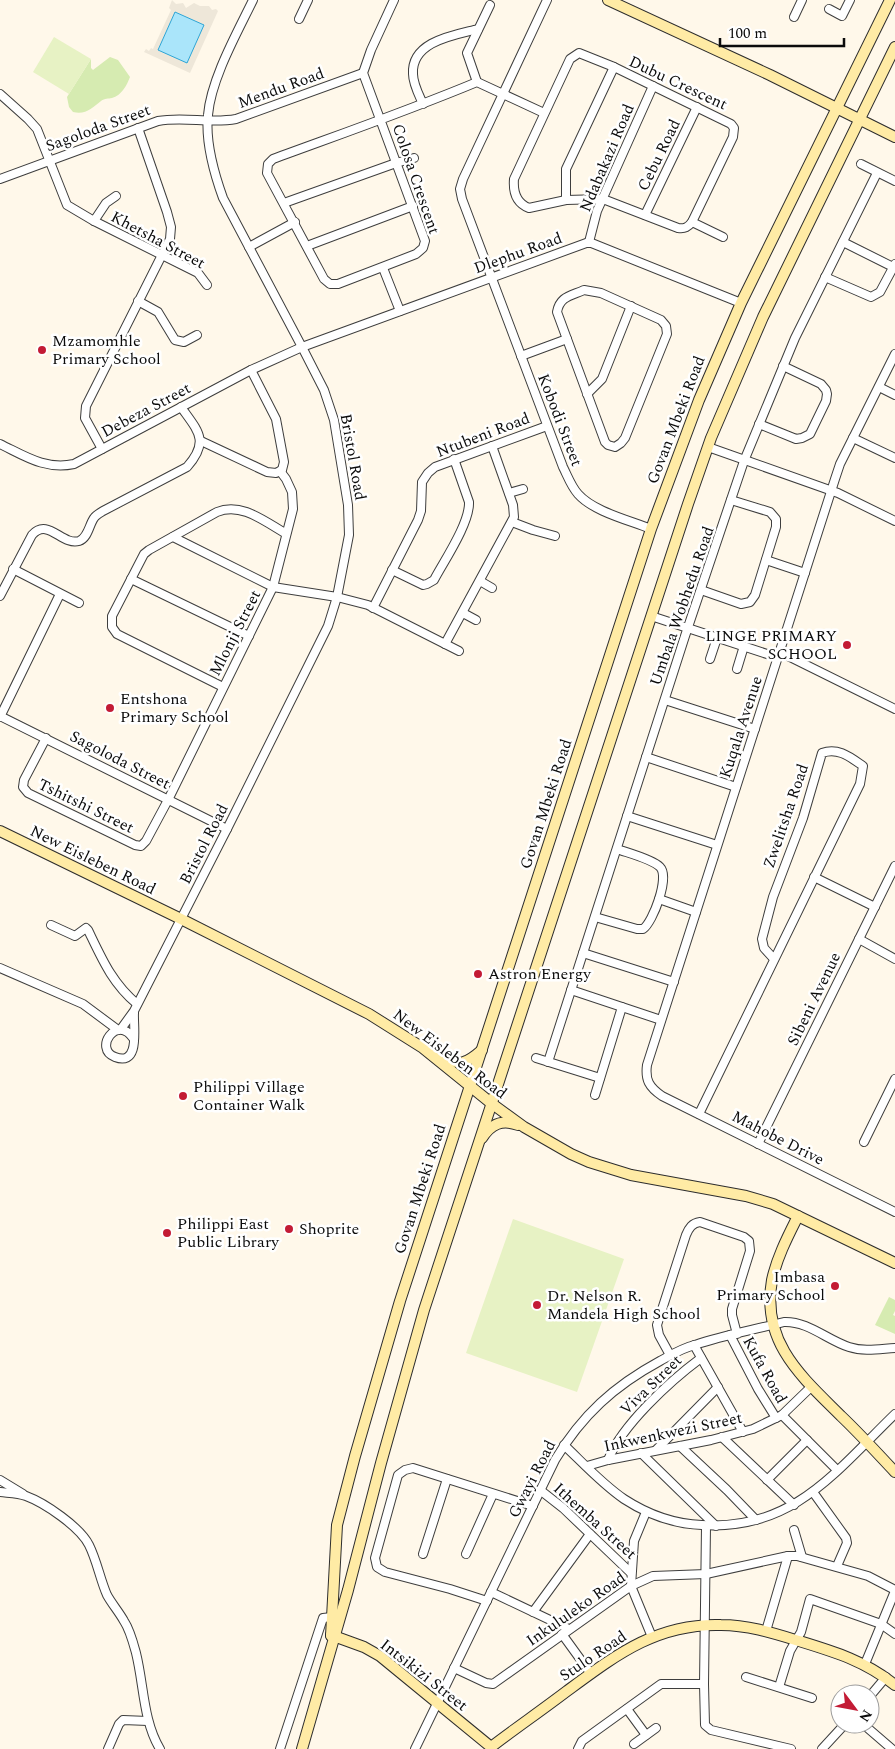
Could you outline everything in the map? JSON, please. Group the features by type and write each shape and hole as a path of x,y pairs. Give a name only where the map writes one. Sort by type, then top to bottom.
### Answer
{"main road":[{"path":"608,0 770,75 895,137"},
{"name":"Govan Mbeki Road","path":"332,1636 334,1558 339,1515 400,1301 651,529 699,400 741,303 890,0"},
{"name":"Govan Mbeki Road","path":"302,1749 410,1360 476,1147 534,979 651,616 708,447 735,379 763,317 895,47"},
{"name":"New Eisleben Road","path":"0,831 349,1003 423,1048 470,1087 524,1127 571,1154 631,1175 752,1198 773,1204 895,1263"},
{"path":"423,1048 458,1063 472,1058 482,1050"},
{"path":"476,1147 486,1131 497,1123 508,1122 524,1127"},
{"path":"798,1216 778,1258 773,1276 771,1293 772,1316 779,1342 789,1362 811,1387 895,1472"},
{"name":"Stulo Road","path":"492,1748 627,1649 652,1637 677,1629 705,1625 748,1627 766,1631 837,1652 866,1664 895,1685"},
{"name":"Intsikizi Street","path":"332,1636 364,1647 380,1656 492,1748"}],"street":[{"name":"Bristol Road","path":"119,1030 136,1008 328,626 349,535 348,505 334,420 324,390 223,198 215,174 208,114 218,75 253,0"},
{"path":"299,19 308,0"},
{"path":"381,119 363,73 368,56 394,0"},
{"name":"Kobodi Street","path":"548,0 462,179 460,189 547,426 572,487 579,496 593,506 651,529"},
{"path":"794,17 802,0"},
{"path":"829,9 842,16 850,0"},
{"path":"490,5 467,53 476,82 544,113"},
{"path":"422,104 412,72 423,48 435,42 478,29"},
{"name":"Dubu Crescent","path":"579,53 585,54 653,86 727,121 731,124 734,132 688,227 683,229 603,199 566,200 529,208 524,206 514,194 514,179 573,56 579,53"},
{"path":"566,200 566,169 614,67"},
{"name":"Mendu Road","path":"208,121 223,122 246,117 363,73"},
{"name":"Colosa Crescent","path":"381,119 425,241 423,248 416,254 383,268 338,284 330,284 324,279 267,174 268,164 273,159 476,82"},
{"name":"Ndabakazi Road","path":"590,242 597,211 653,86"},
{"name":"Khetsha Street","path":"0,94 34,124 67,205 94,221 198,273 207,285"},
{"name":"Cebu Road","path":"645,214 697,107"},
{"name":"Sagoloda Street","path":"0,179 138,128 168,119 208,121"},
{"path":"102,449 84,418 84,411 170,239 171,227 138,128"},
{"path":"284,204 414,158"},
{"path":"861,164 895,181"},
{"name":"Umbala Wobhedu Road","path":"548,1062 744,461 782,366 877,173"},
{"name":"Khetsha Street","path":"94,221 106,202 116,196"},
{"path":"307,246 413,206"},
{"path":"249,247 294,222"},
{"path":"692,222 723,237"},
{"path":"590,242 741,303"},
{"name":"Dlephu Road","path":"302,347 492,276 590,242"},
{"path":"825,277 871,297 880,292 894,267 843,242"},
{"path":"383,268 400,311"},
{"path":"584,290 601,293 631,306 661,320 666,326 667,334 621,444 612,447 605,442 567,339 557,312 558,304 564,299 584,290"},
{"path":"138,300 158,312 175,340 184,342 197,335"},
{"path":"587,394 602,379 631,306"},
{"path":"521,356 567,339"},
{"name":"Debeza Street","path":"0,444 43,464 62,466 74,464 251,370 302,347"},
{"name":"Kuqala Avenue","path":"650,1086 646,1075 647,1065 840,464 895,354"},
{"path":"759,424 796,439 802,438 810,434 826,401 827,394 824,386 782,366"},
{"path":"201,441 267,472 276,473 280,471 284,462 276,419 251,370"},
{"path":"879,387 895,395"},
{"path":"0,596 37,529 43,528 78,542 84,538 95,517 103,511 187,467 197,456 201,441 181,407"},
{"name":"Ntubeni Road","path":"373,608 418,520 421,511 421,486 424,477 435,468 454,460 547,426"},
{"path":"853,438 895,458"},
{"path":"445,644 512,522 514,510 492,446"},
{"path":"708,447 838,492 895,521"},
{"path":"392,570 423,584 434,580 466,522 469,509 454,460"},
{"name":"Mlonji Street","path":"168,800 273,587 285,533 293,509 290,487 280,471"},
{"path":"509,492 523,489"},
{"path":"701,590 741,604 746,604 755,595 776,527 776,519 770,512 731,500"},
{"path":"223,687 114,631 110,622 112,616 144,554 217,512 226,508 234,508 249,513 285,533"},
{"path":"512,522 555,536"},
{"path":"173,537 273,587 336,596 358,602 459,651"},
{"path":"766,560 805,573"},
{"path":"13,570 79,603"},
{"path":"131,579 248,636"},
{"path":"480,581 492,588"},
{"path":"0,716 60,594"},
{"path":"463,613 476,620"},
{"path":"651,616 770,655 788,656 895,709"},
{"path":"710,659 717,638"},
{"path":"737,669 744,646"},
{"path":"665,700 755,729"},
{"name":"Sagoloda Street","path":"0,716 227,829"},
{"name":"Tshitshi Street","path":"46,738 24,780 23,787 28,794 135,845 141,846 146,841 168,800"},
{"name":"Zwelitsha Road","path":"699,1114 862,779 863,766 848,756 834,750 822,753 803,818 772,897 762,939 764,948 774,959"},
{"path":"646,757 736,787"},
{"path":"627,816 717,845"},
{"path":"595,917 643,929 652,920 659,899 664,876 662,870 655,864 617,849"},
{"name":"Sibeni Avenue","path":"758,1144 895,866"},
{"path":"814,877 875,907"},
{"path":"659,899 696,912"},
{"path":"51,925 75,936 86,928 88,930 110,976 136,1008 133,1038 135,1045 129,1055 122,1058 114,1057 109,1052 106,1044 109,1035 119,1030"},
{"path":"859,939 895,959"},
{"path":"583,952 674,982"},
{"path":"0,968 83,1004 119,1030 128,1032 133,1038"},
{"path":"571,990 661,1020"},
{"path":"595,1094 622,1007"},
{"path":"536,1058 600,1078"},
{"path":"864,1142 895,1079"},
{"name":"Mahobe Drive","path":"650,1086 662,1096 895,1212"},
{"name":"Kufa Road","path":"670,1355 658,1332 657,1322 686,1235 691,1226 700,1222 744,1237 749,1241 750,1251 732,1309 734,1334 758,1389 780,1417 807,1440 837,1470"},
{"name":"Gwayi Road","path":"415,1749 532,1506 564,1445 585,1418 615,1389 641,1371 670,1355 694,1345 784,1322 797,1322 840,1343 858,1349 895,1348"},
{"path":"694,1345 743,1432"},
{"name":"Viva Street","path":"608,1460 627,1428 670,1383 701,1358"},
{"path":"655,1450 718,1387"},
{"name":"Inkwenkwezi Street","path":"587,1466 743,1432 780,1417 811,1387"},
{"path":"564,1445 614,1492 646,1512 680,1523 729,1526 782,1512 794,1505 813,1492 895,1414"},
{"path":"722,1436 794,1505"},
{"path":"767,1480 807,1440"},
{"path":"680,1446 756,1520"},
{"path":"641,1453 716,1526"},
{"path":"487,1601 380,1569 375,1558 400,1473 413,1468 532,1506"},
{"path":"0,1480 61,1516 77,1528 88,1543 109,1598 131,1636 136,1653 148,1721 154,1739 160,1749"},
{"path":"423,1554 447,1480"},
{"name":"Ithemba Street","path":"540,1490 563,1508 631,1573"},
{"path":"0,1492 26,1496"},
{"path":"813,1492 846,1538 847,1543 837,1566"},
{"path":"466,1554 492,1494"},
{"name":"Ithemba Street","path":"646,1512 634,1541 631,1586 652,1637"},
{"path":"706,1526 704,1721 708,1729 764,1746 791,1749"},
{"path":"794,1530 802,1557"},
{"path":"533,1612 590,1534"},
{"path":"766,1631 788,1556"},
{"name":"Inkululeko Road","path":"454,1668 488,1684 493,1684 631,1586 654,1576 706,1574 788,1556 802,1557 868,1576 895,1591"},
{"path":"866,1664 880,1624 895,1591"},
{"path":"491,1592 569,1629"},
{"path":"779,1686 790,1651 801,1632 810,1600 880,1624 895,1634"},
{"path":"280,1749 323,1618 332,1617"},
{"path":"562,1634 591,1674"},
{"path":"746,1677 812,1698"},
{"path":"880,1685 886,1678"},
{"path":"578,1749 582,1742 661,1684 704,1684"},
{"path":"627,1709 646,1735"},
{"path":"108,1749 118,1724 123,1720 148,1721"},
{"path":"634,1744 656,1728"},
{"path":"822,1749 836,1734"},
{"path":"875,1734 892,1749"}],"green space":[{"path":"54,37 91,59 69,94 33,72"},
{"path":"110,57 118,60 130,77 121,93 115,97 102,100 82,113 73,112 69,107 67,97 91,59 91,68 93,70"},
{"path":"513,1219 624,1259 577,1392 466,1353"},
{"path":"889,1297 895,1300 893,1315 895,1316 895,1334 875,1325"}],"shaded area":[{"path":"172,0 176,4 183,3 186,8 194,3 200,6 209,6 212,10 216,9 218,11 190,73 144,52 146,49 149,51 151,48 153,49 171,10 169,8"}],"water":[{"path":"175,12 204,25 187,63 158,50"}],"place":[{"name":"Mzamomhle Primary School","path":"42,350"},
{"name":"LINGE PRIMARY SCHOOL","path":"847,645"},
{"name":"Entshona Primary School","path":"110,708"},
{"name":"Astron Energy","path":"478,974"},
{"name":"Philippi Village Container Walk","path":"183,1096"},
{"name":"Shoprite","path":"289,1229"},
{"name":"Philippi East Public Library","path":"167,1233"},
{"name":"Imbasa Primary School","path":"835,1286"},
{"name":"Dr. Nelson R. Mandela High School","path":"537,1305"}]}
